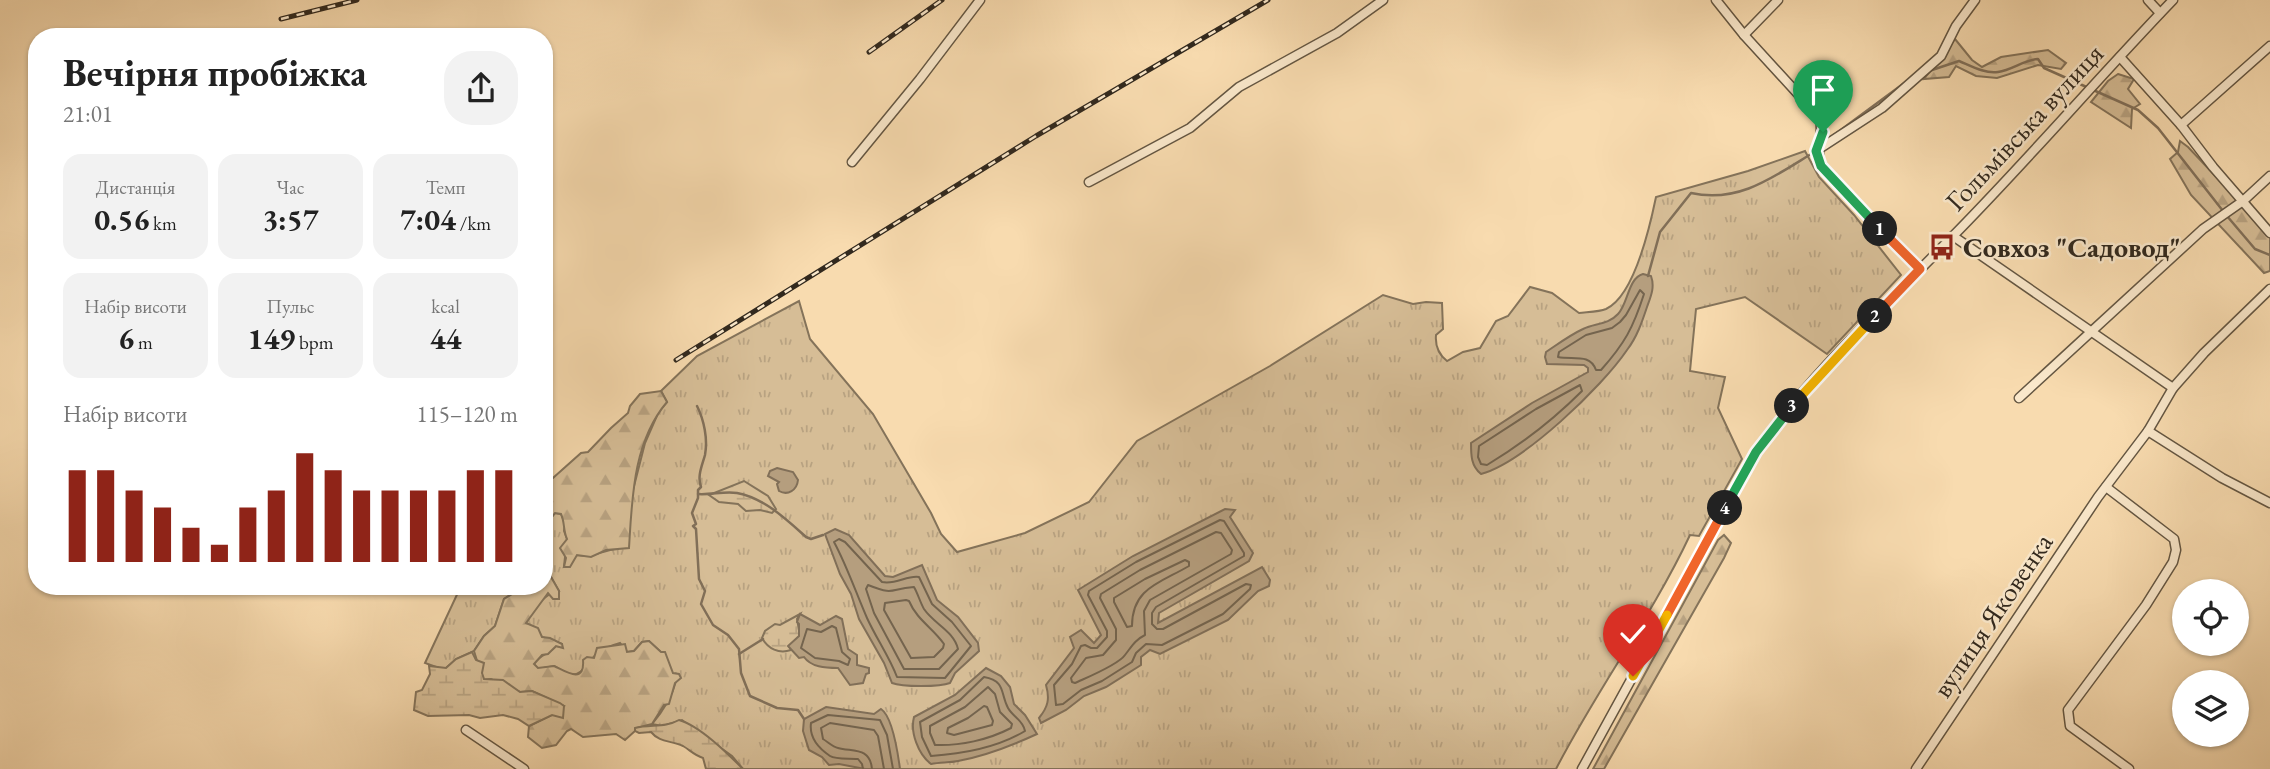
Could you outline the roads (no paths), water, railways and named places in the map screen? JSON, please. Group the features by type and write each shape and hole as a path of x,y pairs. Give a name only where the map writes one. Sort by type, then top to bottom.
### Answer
{"street":[{"path":"852,162 980,0"},
{"path":"1089,182 1190,128 1238,87 1337,33 1383,0"},
{"path":"1716,0 1744,35 1820,118 1823,132 1816,151 1821,166 1920,269"},
{"path":"1744,35 1778,0"},
{"path":"1816,151 1882,108 1941,56 1956,26 1975,0"},
{"path":"2148,0 2160,13"},
{"name":"Гольмівська вулиця","path":"1582,769 1756,452 1809,386 1953,236 2172,0"},
{"path":"2181,125 2270,46"},
{"path":"2120,57 2181,125 2270,233"},
{"path":"2019,398 2203,229 2243,201 2270,176"},
{"path":"1953,236 2173,388"},
{"name":"вулиця Яковенка","path":"1916,769 2106,486 2148,431 2173,388 2204,353 2270,289"},
{"path":"2148,431 2222,478 2270,503"},
{"path":"2106,486 2174,539 2176,550 2173,562 2146,605 2068,710 2070,726 2129,769"},
{"path":"466,730 524,769"}],"water":[{"path":"1643,274 1651,276 1651,295 1631,345 1615,365 1581,402 1540,439 1499,467 1481,474 1473,464 1471,443 1532,403 1588,372 1584,365 1547,364 1546,352 1578,331 1614,318 1621,310 1634,281"},
{"path":"777,468 793,472 798,480 792,491 779,491 779,482 768,476 770,471"},
{"path":"1225,509 1235,510 1230,517 1253,553 1249,561 1159,613 1158,623 1262,567 1270,580 1269,586 1258,591 1228,620 1160,654 1150,650 1141,657 1141,665 1041,723 1039,718 1048,699 1046,685 1074,648 1070,637 1081,630 1094,643 1101,635 1078,590 1133,556"},
{"path":"835,529 849,535 885,576 893,577 922,565 937,600 958,617 978,643 979,651 955,673 950,683 921,686 892,683 859,619 825,534"},
{"path":"800,614 820,625 836,616 842,619 848,649 857,655 857,665 869,668 863,683 850,685 838,668 814,665 804,657 799,658 788,646 799,636 797,622"},
{"path":"986,668 1001,676 1010,687 1014,704 1037,734 978,756 931,764 922,755 916,742 914,717 955,695"},
{"path":"826,707 874,714 881,709 892,728 900,769 829,765 822,757 809,750 803,731 804,719"}],"waterway":[{"path":"1929,71 1959,61 1983,71 1998,72 2038,59 2044,68 2138,110 2158,128 2223,211"},
{"path":"1834,135 1907,81"},
{"path":"1648,276 1660,232 1691,193 1709,195 1742,191 1772,178 1816,151"},
{"path":"2227,216 2255,249 2270,255"},
{"path":"697,406 706,443 700,475 701,487 692,513 696,524 693,526 696,529 699,579 705,591 701,604 713,625 728,635 739,649 741,673 750,696 777,708 798,710 804,719"},
{"path":"698,494 732,493 747,496 774,510 806,537 811,539 823,535"},
{"path":"739,654 763,639"}],"railway":[{"path":"281,19 357,0"},
{"path":"869,52 942,0"},
{"path":"676,360 1036,136 1268,0"}],"place":[{"name":"Совхоз \"Садовод\"","path":"1942,247"}]}
